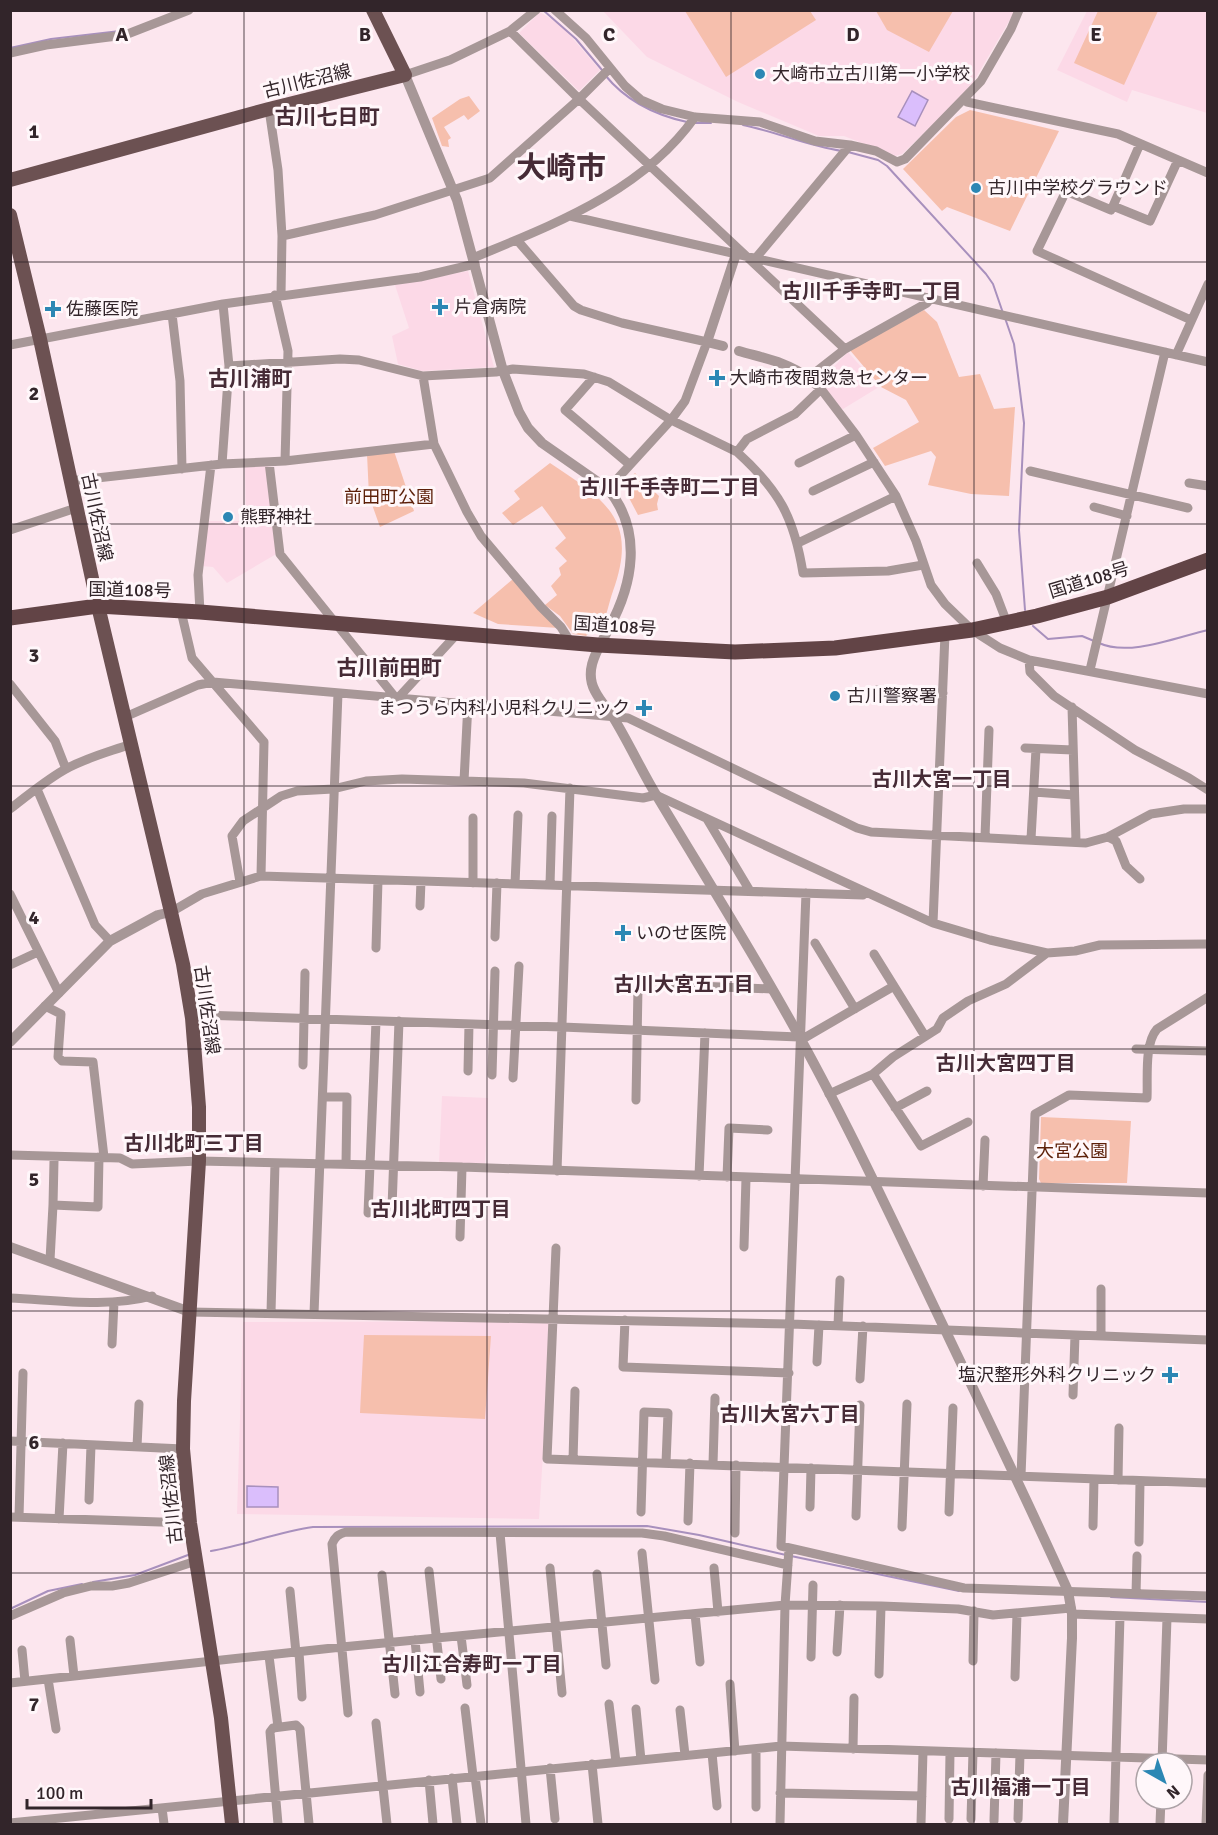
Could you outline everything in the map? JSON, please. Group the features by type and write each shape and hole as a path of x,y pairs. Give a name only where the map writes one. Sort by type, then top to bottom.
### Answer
{"highway":[{"name":"国道108号","path":"10,618 98,606 181,610 598,645 735,652 835,648 972,630 1007,622 1108,597 1208,560"}],"main road":[{"path":"373,10 405,75"},
{"name":"古川佐沼線","path":"10,180 269,109 405,75"},
{"name":"古川佐沼線","path":"10,215 40,339 98,606 183,964 192,1018 199,1107 199,1161 183,1449 190,1524 224,1734 232,1824"}],"street":[{"path":"10,53 46,45 125,35 189,10"},
{"path":"536,10 510,31 450,60 405,75 453,189 503,371 519,412 528,428 542,443 608,489 626,520 632,547 630,564 609,629 598,645 590,677 594,690 612,715 656,795 715,890 800,1037 1018,1476 1070,1602 1063,1824"},
{"path":"555,10 586,38 606,72 641,100 692,120 760,122 846,150 876,151 897,162 905,159 981,81 1011,29 1018,10"},
{"path":"510,31 579,99 752,258 845,349"},
{"path":"282,236 375,215 490,178 606,72"},
{"path":"967,102 1118,135 1208,173"},
{"path":"269,109 278,170 282,236 278,295 288,351 285,461"},
{"path":"10,345 223,304 420,277 474,261 570,216 631,181 651,165 692,120"},
{"path":"1140,144 1111,210 1065,191 1037,251 1191,320"},
{"path":"752,258 846,150"},
{"path":"1113,206 1150,221 1178,160"},
{"path":"570,216 1208,362"},
{"path":"517,240 574,306 581,310 723,346"},
{"path":"608,489 671,420 685,401 736,254"},
{"path":"1176,355 1208,284"},
{"path":"808,378 845,349 927,303 931,298"},
{"path":"222,464 229,366 223,304"},
{"path":"172,314 180,381 182,468"},
{"path":"739,351 797,369 821,389 856,435 896,496 916,541 931,585 945,604 972,630 1000,648 1029,660 1208,694"},
{"path":"1090,670 1165,352"},
{"path":"229,366 340,359 359,360 423,376 513,369 584,374 609,381 671,420 737,452 761,473 783,503 798,543 803,573 888,571 923,565"},
{"path":"423,376 434,444 481,536 541,607 561,627 571,643"},
{"path":"594,377 565,410 629,464"},
{"path":"737,452 747,439 795,414 821,389"},
{"path":"799,463 856,435"},
{"path":"70,481 211,465 285,461 434,444"},
{"path":"269,462 280,554 397,697"},
{"path":"813,491 874,462"},
{"path":"200,612 198,575 211,465"},
{"path":"1030,471 1188,508"},
{"path":"1189,483 1208,486"},
{"path":"798,543 896,496"},
{"path":"1094,507 1127,516"},
{"path":"10,530 76,508"},
{"path":"977,563 996,594 1007,622"},
{"path":"181,610 192,658 264,742 261,876"},
{"path":"397,697 457,634"},
{"path":"933,923 945,634"},
{"path":"1029,660 1030,672 1054,696 1135,750 1208,790"},
{"path":"125,717 198,685 213,682 612,715 628,718 857,828 871,832 1086,843 1108,837 1151,814 1184,809 1208,809"},
{"path":"10,684 56,741 66,769"},
{"path":"877,690 943,693"},
{"path":"314,1314 338,693"},
{"path":"464,781 468,704"},
{"path":"1072,708 1076,841"},
{"path":"985,837 989,730"},
{"path":"10,809 66,769 131,744"},
{"path":"1031,839 1034,792 1030,748 1073,750"},
{"path":"240,882 232,836 243,821 281,796 297,791 333,789 366,781 402,779 524,783 643,798 656,795 868,895 933,923 990,940 1047,953 1076,951 1100,945 1208,944"},
{"path":"557,1170 570,788"},
{"path":"37,789 95,925 110,941"},
{"path":"1034,792 1074,795"},
{"path":"515,884 518,815"},
{"path":"550,885 552,816"},
{"path":"472,882 473,818"},
{"path":"706,819 750,891"},
{"path":"1108,837 1116,841 1126,866 1135,878"},
{"path":"10,1042 110,941 158,915 171,912 202,894 261,876 868,895"},
{"path":"376,948 378,880"},
{"path":"420,906 421,881"},
{"path":"495,937 497,883"},
{"path":"806,893 782,1546 964,1588 1070,1602 1120,1616 1208,1619"},
{"path":"10,894 14,908 59,993"},
{"path":"814,943 855,1009"},
{"path":"10,965 38,952"},
{"path":"829,1094 873,1074 893,1057 937,1029 943,1018 968,1001 1006,984 1047,953"},
{"path":"874,954 925,1036"},
{"path":"513,1078 519,966"},
{"path":"492,1075 495,971"},
{"path":"303,1065 305,973"},
{"path":"673,985 772,989"},
{"path":"192,1018 201,1015 304,1018 806,1037 894,986"},
{"path":"636,1100 638,987"},
{"path":"1018,1476 1035,1114 1069,1095 1147,1098 1151,1037 1157,1029 1208,997"},
{"path":"45,1006 61,1014 58,1057 62,1061 93,1062 101,1157 98,1207 53,1205"},
{"path":"368,1214 376,1021"},
{"path":"392,1207 399,1022"},
{"path":"468,1071 469,1024"},
{"path":"699,1176 705,1033"},
{"path":"1136,1049 1208,1051"},
{"path":"873,1074 921,1146 968,1122"},
{"path":"895,1108 927,1091"},
{"path":"323,1097 347,1097 346,1164"},
{"path":"727,1177 729,1128 768,1130"},
{"path":"983,1186 985,1140"},
{"path":"10,1155 120,1158 132,1164 199,1161 320,1163 1208,1193"},
{"path":"50,1260 54,1161"},
{"path":"271,1313 275,1162"},
{"path":"460,1237 462,1167"},
{"path":"744,1247 746,1178"},
{"path":"10,1247 152,1296 190,1312 838,1325 1208,1340"},
{"path":"555,1248 547,1459 1208,1483"},
{"path":"838,1325 840,1280"},
{"path":"1101,1289 1101,1336"},
{"path":"10,1298 114,1302 152,1296"},
{"path":"112,1344 114,1302"},
{"path":"625,1320 623,1367 789,1373"},
{"path":"817,1362 819,1325"},
{"path":"860,1379 863,1326"},
{"path":"1073,1395 1076,1335"},
{"path":"23,1373 16,1442 15,1517 190,1524"},
{"path":"573,1460 575,1391"},
{"path":"713,1464 715,1398"},
{"path":"137,1447 139,1404"},
{"path":"902,1527 907,1404"},
{"path":"856,1516 860,1405"},
{"path":"949,1512 953,1408"},
{"path":"641,1512 644,1412 668,1413 666,1463"},
{"path":"1118,1480 1119,1428"},
{"path":"16,1442 183,1449"},
{"path":"59,1519 63,1443"},
{"path":"89,1500 91,1445"},
{"path":"688,1521 690,1463"},
{"path":"735,1533 736,1465"},
{"path":"810,1507 812,1468"},
{"path":"1093,1526 1094,1479"},
{"path":"1139,1542 1140,1481"},
{"path":"348,1713 332,1544 334,1538 340,1533 642,1533 788,1563"},
{"path":"500,1533 526,1824"},
{"path":"780,1824 785,1605 789,1549"},
{"path":"642,1553 655,1680"},
{"path":"1136,1594 1137,1556"},
{"path":"10,1616 63,1593 91,1586 129,1582 196,1561"},
{"path":"550,1568 562,1693"},
{"path":"714,1568 718,1612"},
{"path":"429,1570 441,1679"},
{"path":"597,1574 606,1665"},
{"path":"382,1575 395,1694"},
{"path":"811,1658 813,1585"},
{"path":"290,1591 302,1697"},
{"path":"10,1683 342,1647 785,1605 958,1608 993,1615 1017,1614 1070,1602 1136,1594 1208,1596"},
{"path":"837,1652 840,1605"},
{"path":"879,1674 881,1605"},
{"path":"973,1660 974,1611"},
{"path":"695,1614 700,1662"},
{"path":"1015,1677 1017,1614"},
{"path":"1114,1824 1120,1616"},
{"path":"1162,1751 1167,1618"},
{"path":"461,1636 466,1685"},
{"path":"70,1640 74,1676"},
{"path":"415,1640 420,1692"},
{"path":"22,1650 25,1681"},
{"path":"269,1656 278,1727"},
{"path":"48,1679 56,1729"},
{"path":"730,1684 735,1751"},
{"path":"853,1749 854,1698"},
{"path":"609,1704 616,1762"},
{"path":"465,1708 481,1824"},
{"path":"636,1709 641,1760"},
{"path":"680,1710 685,1755"},
{"path":"376,1723 387,1824"},
{"path":"279,1824 270,1732 273,1728 296,1725 300,1728 309,1824"},
{"path":"10,1823 65,1821 276,1796 781,1746 1134,1759"},
{"path":"756,1749 756,1807"},
{"path":"921,1824 923,1751"},
{"path":"949,1820 950,1752"},
{"path":"971,1819 973,1752"},
{"path":"712,1753 717,1806"},
{"path":"994,1821 996,1753"},
{"path":"1018,1819 1020,1754"},
{"path":"592,1764 598,1824"},
{"path":"550,1768 555,1819"},
{"path":"1206,1824 1208,1775"},
{"path":"452,1778 457,1824"},
{"path":"429,1780 433,1824"},
{"path":"780,1793 922,1796"},
{"path":"162,1808 164,1824"}],"shaded area":[{"path":"603,11 1015,11 968,91 902,154 895,156 844,136 819,136 738,102 647,57"},
{"path":"1087,11 1207,11 1207,113 1132,90 1127,102 1057,70"},
{"path":"540,12 562,26 600,70 579,91 519,33"},
{"path":"912,91 928,100 915,126 898,117"},
{"name":"片倉病院","path":"468,271 494,367 422,371 398,364 392,336 409,328 395,285"},
{"path":"848,352 879,387 843,409 837,406 823,385 824,377"},
{"path":"268,464 278,553 227,583 213,567 201,566 206,521 246,521 245,465"},
{"path":"442,1096 488,1098 485,1165 439,1163"},
{"path":"551,1321 539,1519 237,1514 243,1322"},
{"path":"247,1486 278,1487 278,1507 247,1507"}],"green space":[{"path":"685,11 810,11 816,20 726,77"},
{"path":"876,11 953,11 929,52 887,30"},
{"path":"1098,11 1158,11 1124,85 1074,63"},
{"path":"469,96 480,111 468,120 464,115 444,127 451,138 448,140 449,147 442,146 432,118 460,99"},
{"name":"古川中学校グラウンド","path":"970,110 1059,131 1010,231 947,207 942,211 903,169 956,117"},
{"path":"924,310 937,322 959,377 980,374 994,409 1015,407 1009,496 971,494 928,485 936,457 931,451 885,466 873,448 919,422 906,400 881,387 849,349"},
{"name":"前田町公園","path":"394,451 414,511 380,527 369,496 367,454"},
{"path":"550,463 587,488 601,501 612,514 619,529 622,546 620,566 606,613 601,626 586,636 573,634 560,616 545,605 557,595 551,586 561,575 559,568 567,561 555,548 566,538 542,506 513,525 502,513 520,499 514,491"},
{"path":"635,473 659,496 658,510 638,515 628,496 628,480"},
{"path":"513,579 559,628 498,624 473,613"},
{"name":"大宮公園","path":"1041,1117 1131,1121 1127,1183 1041,1183 1039,1179"},
{"path":"364,1335 491,1336 485,1419 360,1413"}],"waterway":[{"path":"543,10 576,39 602,70"},
{"path":"10,48 51,39 120,31"},
{"path":"605,75 622,92 642,106 687,122"},
{"path":"695,123 711,123"},
{"path":"743,125 842,151"},
{"path":"848,152 878,160 887,166 986,274 993,284 1003,313"},
{"path":"1005,318 1014,344 1024,423 1019,530 1025,610"},
{"path":"1033,626 1048,639 1082,636 1094,641"},
{"path":"1099,643 1111,647 1138,647 1208,630"},
{"path":"211,1551 313,1527 647,1526 699,1535 786,1555"},
{"path":"93,1582 135,1575 188,1555"},
{"path":"791,1556 959,1591"},
{"path":"10,1609 48,1591 82,1584"},
{"path":"1111,1597 1208,1602"}],"place":[{"name":"大崎市立古川第一小学校","path":"760,74"},
{"name":"古川中学校グラウンド","path":"976,188"},
{"name":"片倉病院","path":"440,307"},
{"name":"佐藤医院","path":"53,309"},
{"name":"大崎市夜間救急センター","path":"717,378"},
{"name":"熊野神社","path":"228,517"},
{"name":"古川警察署","path":"835,696"},
{"name":"まつうら内科小児科クリニック","path":"644,708"},
{"name":"いのせ医院","path":"623,933"},
{"name":"塩沢整形外科クリニック","path":"1170,1375"}],"district":[{"name":"古川七日町","path":"327,117"},
{"name":"大崎市","path":"561,168"},
{"name":"古川千手寺町一丁目","path":"872,291"},
{"name":"古川浦町","path":"250,379"},
{"name":"古川千手寺町二丁目","path":"670,487"},
{"name":"古川前田町","path":"389,668"},
{"name":"古川大宮一丁目","path":"942,779"},
{"name":"古川大宮五丁目","path":"684,984"},
{"name":"古川大宮四丁目","path":"1006,1063"},
{"name":"古川北町三丁目","path":"194,1143"},
{"name":"古川北町四丁目","path":"441,1209"},
{"name":"古川大宮六丁目","path":"790,1414"},
{"name":"古川江合寿町一丁目","path":"472,1664"},
{"name":"古川福浦一丁目","path":"1021,1787"}]}
